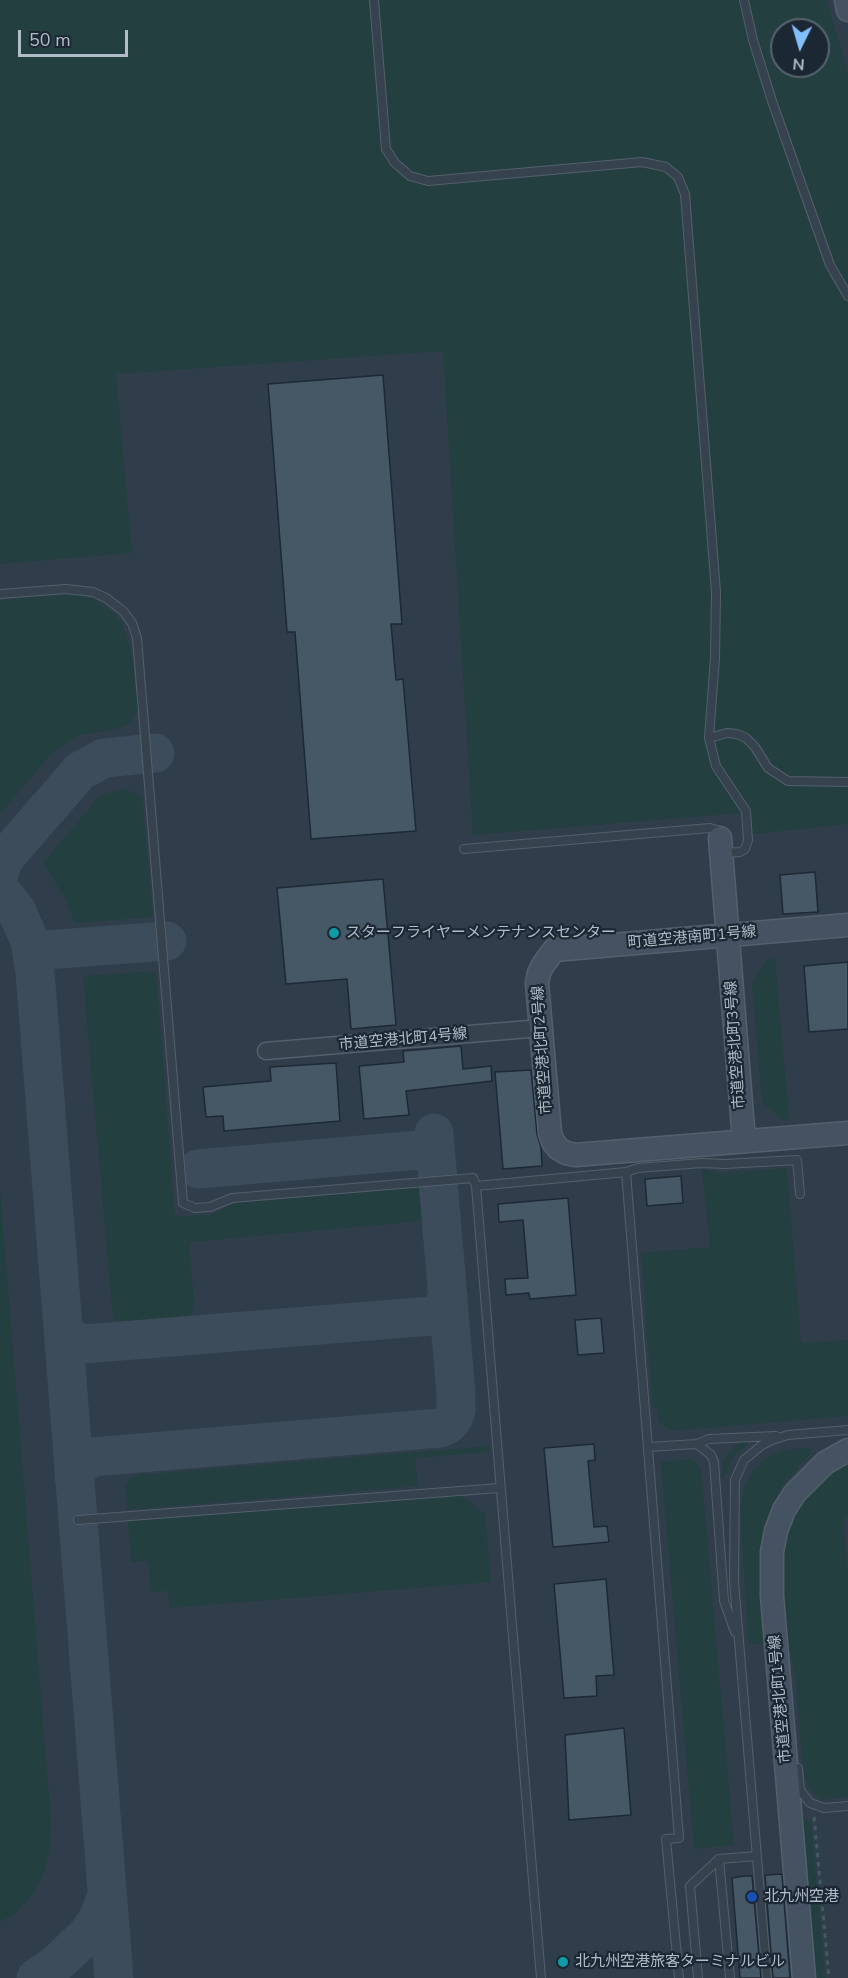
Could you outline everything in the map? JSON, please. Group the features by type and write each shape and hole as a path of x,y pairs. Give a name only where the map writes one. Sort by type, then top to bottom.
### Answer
{"street":[{"path":"846,0 848,10"},
{"name":"市道空港北町3号線","path":"721,846 744,1141"},
{"name":"町道空港南町1号線","path":"728,942 848,925"},
{"name":"市道空港北町2号線","path":"848,940 728,942 543,964 538,973 537,983 550,1133 553,1142 566,1153 575,1155 848,1133"},
{"name":"市道空港北町4号線","path":"266,1051 541,1028"},
{"name":"市道空港北町1号線","path":"804,1978 776,1642 771,1573 772,1552 776,1531 784,1510 795,1493 808,1477 825,1463 848,1450"}],"lane":[{"path":"374,0 386,149 395,163 410,176 428,181 642,162 666,167 678,177 685,194 716,592 715,658 709,738 716,766 746,811 748,840 745,849 740,852 721,846 717,830 710,828 464,849"},
{"path":"744,0 753,40 780,123 830,265 848,296"},
{"path":"0,594 66,589 93,592 106,598 123,611 132,623 137,638 183,1203 195,1208 210,1207 232,1198 473,1178 476,1186 541,1978"},
{"path":"709,738 727,733 746,738 755,747 768,768 788,781 848,782"},
{"path":"476,1186 626,1172 638,1168 797,1160 800,1194"},
{"path":"626,1172 679,1838 666,1839 680,1978"},
{"path":"648,1447 697,1444 709,1439 848,1430"},
{"path":"767,1978 734,1581 735,1480 739,1468 752,1452 772,1440 788,1435"},
{"path":"697,1444 711,1455 714,1462 724,1601 739,1643"},
{"path":"78,1520 499,1488"},
{"path":"776,1642 787,1671"},
{"path":"797,1756 801,1790 810,1803 824,1808 848,1806"},
{"path":"698,1978 690,1886 719,1858 757,1856"},
{"path":"719,1858 730,1978"}],"path":[{"path":"814,1817 829,1978"}],"shaded area":[{"name":"北九州空港","path":"0,0 848,0 848,1978 0,1978"}],"green space":[{"path":"0,0 827,0 848,74 848,824 743,835 741,813 473,835 443,351 116,374 132,553 0,564"},
{"path":"68,594 82,595 96,600 116,615 123,626 132,654 138,708 130,723 120,728 81,735 53,752 0,814 0,600"},
{"path":"125,789 142,797 153,917 75,923 64,896 43,863 96,800 104,794"},
{"path":"769,958 775,958 789,1120 783,1120 762,1102 752,983"},
{"path":"156,971 175,1217 213,1214 235,1203 423,1187 424,1208 421,1218 413,1222 189,1242 194,1304 187,1318 124,1324 113,1318 83,976"},
{"path":"784,1168 787,1170 801,1343 848,1340 848,1416 671,1431 658,1421 657,1408 653,1408 641,1253 710,1247 702,1169 720,1173"},
{"path":"0,1189 51,1821 49,1853 44,1873 33,1894 17,1912 0,1922"},
{"path":"748,1442 748,1444 733,1457 724,1478 722,1477 726,1457 736,1445"},
{"path":"489,1446 489,1452 415,1458 418,1486 127,1510 126,1485 130,1478 137,1475"},
{"path":"808,1448 811,1453 784,1484 773,1503 767,1523 763,1546 764,1643 749,1645 740,1512 744,1488 753,1470 768,1457 790,1449"},
{"path":"692,1459 701,1468 734,1845 694,1849 661,1462"},
{"path":"848,1461 848,1517 843,1518 848,1577 848,1797 821,1800 810,1790 803,1772 796,1677 786,1637 781,1576 782,1554 786,1534 804,1498 833,1471"},
{"path":"459,1494 485,1514 491,1582 170,1608 168,1591 151,1592 148,1561 131,1562 128,1521"},
{"path":"800,1817 811,1822 825,1978 813,1978"}],"building":[{"path":"383,375 402,624 391,624 396,680 403,679 416,831 311,839 295,632 287,632 268,384"},
{"path":"815,872 818,912 783,914 780,875"},
{"name":"スターフライヤーメンテナンスセンター","path":"383,879 396,1025 351,1029 347,979 286,984 277,888"},
{"path":"848,962 848,1029 809,1032 804,966"},
{"path":"461,1046 463,1069 491,1066 492,1081 406,1091 409,1115 364,1119 359,1066 404,1062 403,1051"},
{"path":"336,1063 340,1121 224,1131 223,1116 206,1117 203,1087 271,1081 270,1067"},
{"path":"531,1070 542,1166 503,1169 495,1072"},
{"path":"681,1176 683,1203 647,1206 645,1179"},
{"path":"568,1198 576,1295 530,1299 529,1293 506,1295 505,1279 528,1278 523,1220 499,1222 498,1204"},
{"path":"601,1318 604,1353 578,1355 575,1320"},
{"path":"594,1444 595,1460 588,1461 594,1527 607,1526 609,1542 553,1547 544,1448"},
{"path":"606,1579 614,1675 596,1676 597,1696 564,1698 554,1584"},
{"path":"624,1728 631,1815 569,1820 565,1735"},
{"path":"782,1874 790,1978 773,1978 765,1875"},
{"path":"752,1876 761,1978 740,1978 732,1878"}],"taxiway":[{"path":"0,871 8,854 80,771 104,758 155,753"},
{"path":"0,890 16,910 30,941 35,972 114,1978"},
{"path":"32,951 167,941"},
{"path":"74,1477 80,1466 92,1457 440,1428 448,1424 456,1410 456,1395 434,1133"},
{"path":"198,1169 419,1150 426,1151 436,1160"},
{"path":"64,1330 71,1339 84,1344 431,1316 441,1311 448,1296"},
{"path":"36,1978 54,1966 87,1935 98,1919 107,1895"}],"place":[{"name":"スターフライヤーメンテナンスセンター","path":"334,933"},
{"name":"北九州空港","path":"752,1897"},
{"name":"北九州空港旅客ターミナルビル","path":"563,1962"}]}
